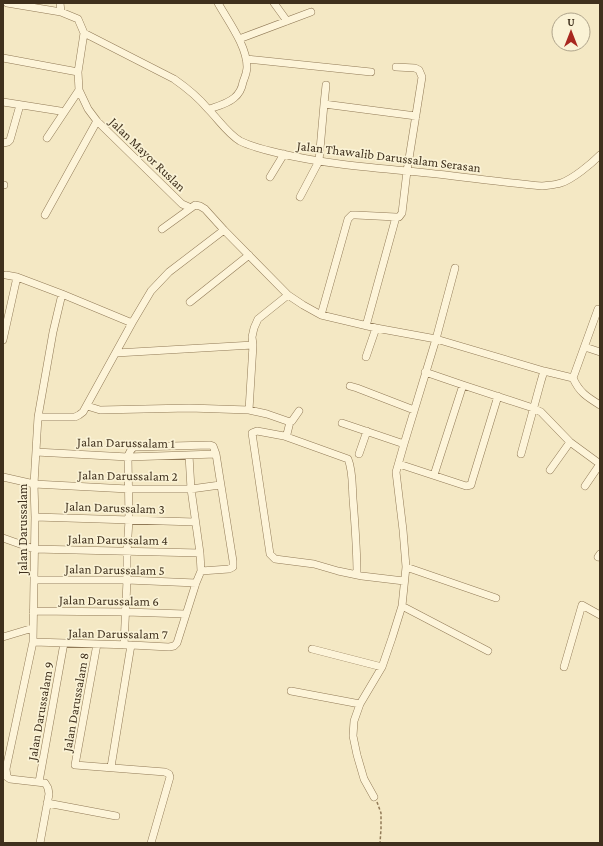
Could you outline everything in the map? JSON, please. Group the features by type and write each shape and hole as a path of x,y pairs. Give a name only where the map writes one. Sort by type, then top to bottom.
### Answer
{"street":[{"path":"6,3 61,12 78,19 84,33"},
{"path":"60,3 61,12"},
{"path":"209,109 224,104 238,94 241,90 247,68 243,47 218,3"},
{"path":"274,3 287,21"},
{"path":"239,39 311,12"},
{"name":"Jalan Mayor Ruslan","path":"84,33 78,72 80,90 88,109 96,121 182,204 191,208 195,205 205,209 288,295 303,306 321,315 366,326 436,339 544,371 573,378"},
{"name":"Jalan Thawalib Darussalam Serasan","path":"84,33 174,79 188,88 209,109 231,135 256,147 284,154 359,167 542,186 553,185 566,181 600,155"},
{"path":"3,58 78,72"},
{"path":"246,58 371,72"},
{"path":"321,315 348,218 356,214 399,217 402,214 407,171 422,77 421,72 415,68 396,67"},
{"path":"300,198 318,161 326,85"},
{"path":"47,138 80,90"},
{"path":"3,102 60,110"},
{"path":"324,104 416,116"},
{"path":"3,142 8,142 10,140 20,105"},
{"path":"44,215 96,121"},
{"path":"270,177 284,154"},
{"path":"162,229 191,208"},
{"path":"366,326 396,217"},
{"path":"38,417 75,417 80,415 87,406 151,290 160,281 224,230"},
{"path":"190,302 249,255"},
{"path":"374,797 364,779 356,755 353,736 354,721 360,704 382,667 402,606 406,567 396,472 436,339 455,268"},
{"path":"6,275 17,277 62,294 132,323"},
{"path":"3,340 17,277"},
{"name":"Jalan Darussalam","path":"39,782 10,779 7,777 6,770 33,642 35,517 34,484 38,417 53,332 62,294"},
{"path":"249,410 253,345 252,337 254,328 258,319 288,295"},
{"path":"598,309 573,378 576,386 585,396 600,405"},
{"path":"366,357 376,328"},
{"path":"116,353 253,345"},
{"path":"584,347 600,352"},
{"path":"521,454 544,371"},
{"path":"426,372 463,386 534,408 541,412 570,442 600,464 584,486"},
{"path":"350,386 414,410"},
{"path":"434,475 463,386"},
{"path":"399,464 466,486 470,485 498,396"},
{"path":"87,406 100,410 189,408 249,410 267,414 290,422"},
{"path":"284,436 287,434 290,422 292,422 299,411"},
{"path":"342,423 404,444"},
{"path":"357,575 352,478 348,459 284,436 257,431 252,433 270,554 275,559 314,564 357,575 404,581"},
{"path":"359,454 367,431"},
{"path":"550,470 570,442"},
{"path":"151,843 170,777 169,774 165,772 111,767 128,645 126,612 129,520 128,456 131,449 136,446 213,446 216,454 233,567 229,569 201,571"},
{"name":"Jalan Darussalam 1","path":"36,452 128,456 216,454"},
{"name":"Jalan Darussalam 7","path":"33,642 169,647 174,646 177,643 185,614 201,571 191,489 189,455"},
{"name":"Jalan Darussalam 2","path":"3,477 34,484 128,489 191,489 220,485"},
{"name":"Jalan Darussalam 3","path":"35,517 195,522"},
{"name":"Jalan Darussalam 4","path":"3,538 34,549 200,553"},
{"path":"406,567 496,598"},
{"name":"Jalan Darussalam 5","path":"34,580 127,580 196,583"},
{"path":"564,667 582,605 600,615"},
{"path":"402,606 488,651"},
{"name":"Jalan Darussalam 6","path":"33,611 185,614"},
{"path":"3,638 33,628"},
{"name":"Jalan Darussalam 9","path":"39,782 64,643"},
{"name":"Jalan Darussalam 8","path":"97,644 75,764 111,767"},
{"path":"312,649 382,667"},
{"path":"291,691 360,704"},
{"path":"39,782 45,783 49,794 40,843"},
{"path":"48,803 116,816"}],"path":[{"path":"374,797 381,813 380,843"}]}
